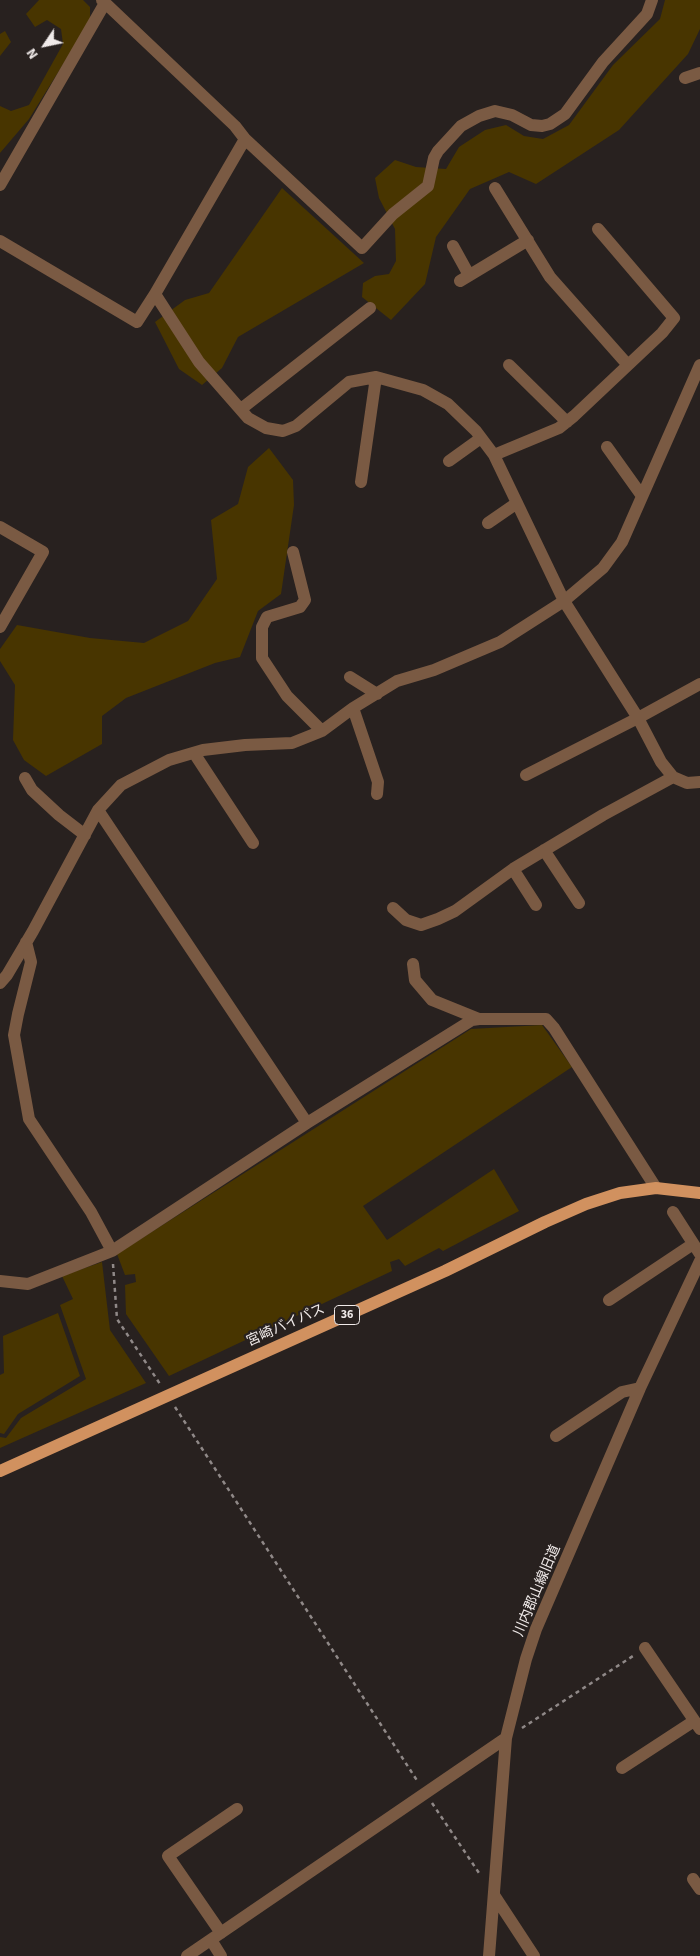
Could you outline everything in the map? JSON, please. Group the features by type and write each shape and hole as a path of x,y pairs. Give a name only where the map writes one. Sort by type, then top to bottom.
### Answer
{"main road":[{"name":"宮崎バイパス","path":"0,1470 436,1275 586,1204 620,1193 656,1188 700,1193"}],"street":[{"path":"0,185 103,2 235,126 245,139 362,248 392,214 428,186 434,158 461,126 479,116 495,111 512,115 531,125 542,126 550,124 565,114 603,62 647,14 652,0"},
{"path":"685,78 700,73"},
{"path":"0,242 137,322 245,139"},
{"path":"495,188 550,277 627,364"},
{"path":"494,455 558,428 566,422 662,333 674,318 598,229"},
{"path":"453,246 464,278 528,240"},
{"path":"155,294 200,362 248,418 266,428 283,431 296,426 307,419 349,382 376,377 423,390 448,404 481,438 494,455 564,601 638,718 661,762 673,778 687,783 700,782"},
{"path":"241,409 370,308"},
{"path":"509,365 566,422"},
{"path":"0,983 7,975 26,942 98,810 121,785 169,760 194,753 245,745 292,744 322,731 353,708 398,681 434,670 500,642 564,601 603,568 622,542 700,365"},
{"path":"360,482 376,377"},
{"path":"449,461 481,438"},
{"path":"607,447 642,496"},
{"path":"488,523 517,503"},
{"path":"0,527 44,552 0,627"},
{"path":"294,552 305,600 300,607 267,617 262,627 262,658 287,696 322,731"},
{"path":"350,677 377,694"},
{"path":"526,775 700,684"},
{"path":"353,708 378,782 377,794"},
{"path":"194,753 253,843"},
{"path":"25,778 32,790 84,835"},
{"path":"393,908 406,920 421,925 438,920 455,911 513,869 544,850 603,815 673,778"},
{"path":"98,810 307,1123"},
{"path":"544,850 579,903"},
{"path":"513,869 536,905"},
{"path":"26,942 31,962 14,1035 29,1119 92,1212 112,1250"},
{"path":"413,964 415,980 432,1000 479,1019"},
{"path":"0,1281 28,1284 112,1250 307,1123 472,1020 479,1019 546,1020 554,1028 656,1188"},
{"path":"609,1300 697,1249 673,1212"},
{"name":"川内郡山線旧道","path":"489,1956 506,1738 519,1683 536,1629 640,1388 700,1261"},
{"path":"556,1436 622,1392 640,1388"},
{"path":"622,1768 697,1725 645,1648"},
{"path":"187,1956 506,1738"},
{"path":"222,1956 216,1937 168,1856 237,1809"},
{"path":"494,1895 534,1956"}],"path":[{"path":"112,1250 118,1319 494,1895"},
{"path":"506,1738 645,1648"}],"shaded area":[{"path":"39,0 83,0 90,7 90,21 29,119 0,153 0,106 11,111 29,105 63,44 61,29 47,20 35,27 26,14"},
{"path":"665,0 700,0 700,29 688,54 619,130 536,184 509,172 470,189 436,237 425,284 391,320 362,297 363,283 375,276 389,274 396,261 395,229 379,198 375,178 395,160 416,167 446,169 459,147 485,130 506,125 524,136 543,139 569,125 613,65 660,19"},
{"path":"5,31 11,42 0,56 0,34"},
{"path":"282,188 364,263 238,337 222,368 202,385 179,369 155,322 185,300 209,293"},
{"path":"269,448 293,480 294,505 281,594 258,611 240,657 215,663 126,698 102,716 102,744 46,776 24,760 13,740 15,685 0,661 0,649 17,625 90,638 144,643 188,621 217,579 211,520 238,504 248,467"},
{"path":"542,1025 572,1067 363,1206 387,1240 494,1169 519,1211 443,1251 439,1248 405,1266 399,1259 390,1262 392,1271 169,1376 126,1314 125,1285 136,1282 135,1274 125,1275 117,1254 471,1029"},
{"path":"102,1262 110,1330 146,1383 0,1448 0,1437 6,1438 21,1418 86,1379 60,1305 73,1299 62,1276"},
{"path":"58,1313 80,1376 18,1414 4,1434 0,1433 0,1375 4,1373 3,1336"}]}
